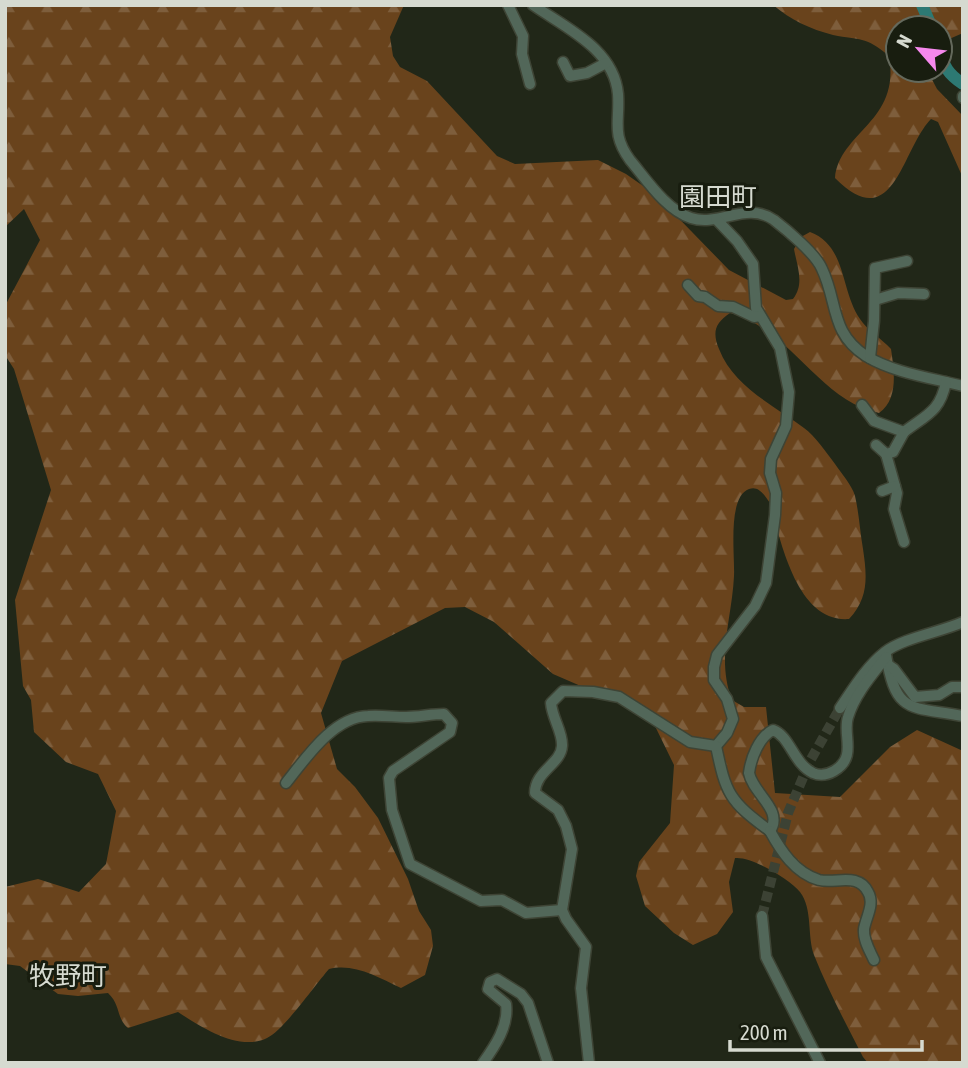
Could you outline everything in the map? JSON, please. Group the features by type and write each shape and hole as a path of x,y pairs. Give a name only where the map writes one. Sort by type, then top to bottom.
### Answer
{"street":[{"path":"508,5 523,36 522,54 530,84"},
{"path":"533,5 598,51 614,75 618,94 617,135 625,152 675,209 692,218 716,219 754,212 768,217 821,265 840,328 856,349 870,358 898,369 963,386"},
{"path":"563,62 570,76 587,73 606,63"},
{"path":"716,219 737,241 753,264 755,303 780,348 789,391 786,426 771,459 770,473 776,493 766,583 755,607 718,655 714,667 714,680 727,699 733,719 727,733 716,746"},
{"path":"870,358 875,300 874,268 907,261"},
{"path":"688,285 698,296 705,297 714,305 733,307 754,317 760,316"},
{"path":"875,300 898,293 924,294"},
{"path":"886,454 893,452 904,432 931,415 944,395 946,382"},
{"path":"862,405 874,421 904,432"},
{"path":"876,445 886,454 897,493 894,509 904,542"},
{"path":"882,491 895,486"},
{"path":"840,708 863,675 910,640 963,622"},
{"path":"770,831 775,823 775,816 757,791 749,773 759,745 767,733 773,730 779,732 792,754 813,773 822,775 836,770 847,753 847,718 862,690 887,658"},
{"path":"887,658 915,698 939,695 952,687 963,687"},
{"path":"887,658 895,692 909,705 920,710 963,716"},
{"path":"589,1063 580,988 586,947 565,919 562,910 571,843 558,810 535,793 535,785 540,775 561,754 563,745 551,703 563,691 619,696 690,742 716,746"},
{"path":"286,783 324,739 354,719 368,716 444,714 452,723 450,732 393,771 389,778 392,810 410,864 481,901 502,900 526,913 562,910"},
{"path":"716,746 724,783 734,800 770,831 789,861 818,880 849,879 860,883 868,892 870,907 864,931 865,941 874,960"},
{"path":"762,916 762,941 766,957 820,1063"},
{"path":"483,1063 499,1037 506,1016 506,1004 488,989 490,982 497,979 521,995 527,1003 548,1063"}],"green space":[{"path":"5,5 404,5 390,37 393,56 400,67 427,81 497,156 515,164 598,160 626,174 656,195 729,270 786,300 793,299 799,287 794,249 801,237 810,232 831,247 860,319 891,349 894,384 890,400 879,413 858,406 839,395 771,334 751,321 730,313 718,324 716,338 719,349 734,374 755,394 812,435 851,488 855,496 864,559 866,577 863,595 849,619 831,617 816,608 794,577 770,503 759,490 749,489 742,494 735,515 733,592 725,654 727,685 732,700 744,707 766,707 775,793 840,797 890,747 917,730 963,751 963,1063 868,1063 814,955 804,899 788,881 760,864 735,858 729,882 733,912 717,934 693,945 674,933 645,906 636,876 639,862 670,823 674,765 654,724 612,690 583,687 553,674 494,622 465,607 445,608 342,661 321,713 337,769 355,787 378,818 408,879 419,911 431,930 433,946 425,975 401,988 357,969 329,969 274,1033 256,1042 245,1042 221,1036 178,1012 128,1028 108,993 78,996 58,994 20,966 5,964 5,887 38,879 79,892 106,864 116,811 98,774 66,762 34,732 31,700 23,686 15,600 51,490 14,369 5,355 5,306 40,240 24,209 5,227"},
{"path":"773,5 963,5 963,33 954,37 954,14 884,14 884,52 868,42 809,27"},
{"path":"889,84 934,84 963,116 963,178 938,122 931,119 894,182 883,193 871,198 855,194 835,178 839,162 847,149 878,111"}],"waterway":[{"path":"922,5 926,14"},
{"path":"954,77 963,84"}],"tunnel":[{"path":"762,916 788,813 810,761 840,708"}],"district":[{"name":"園田町","path":"718,197"},
{"name":"牧野町","path":"68,976"}]}
